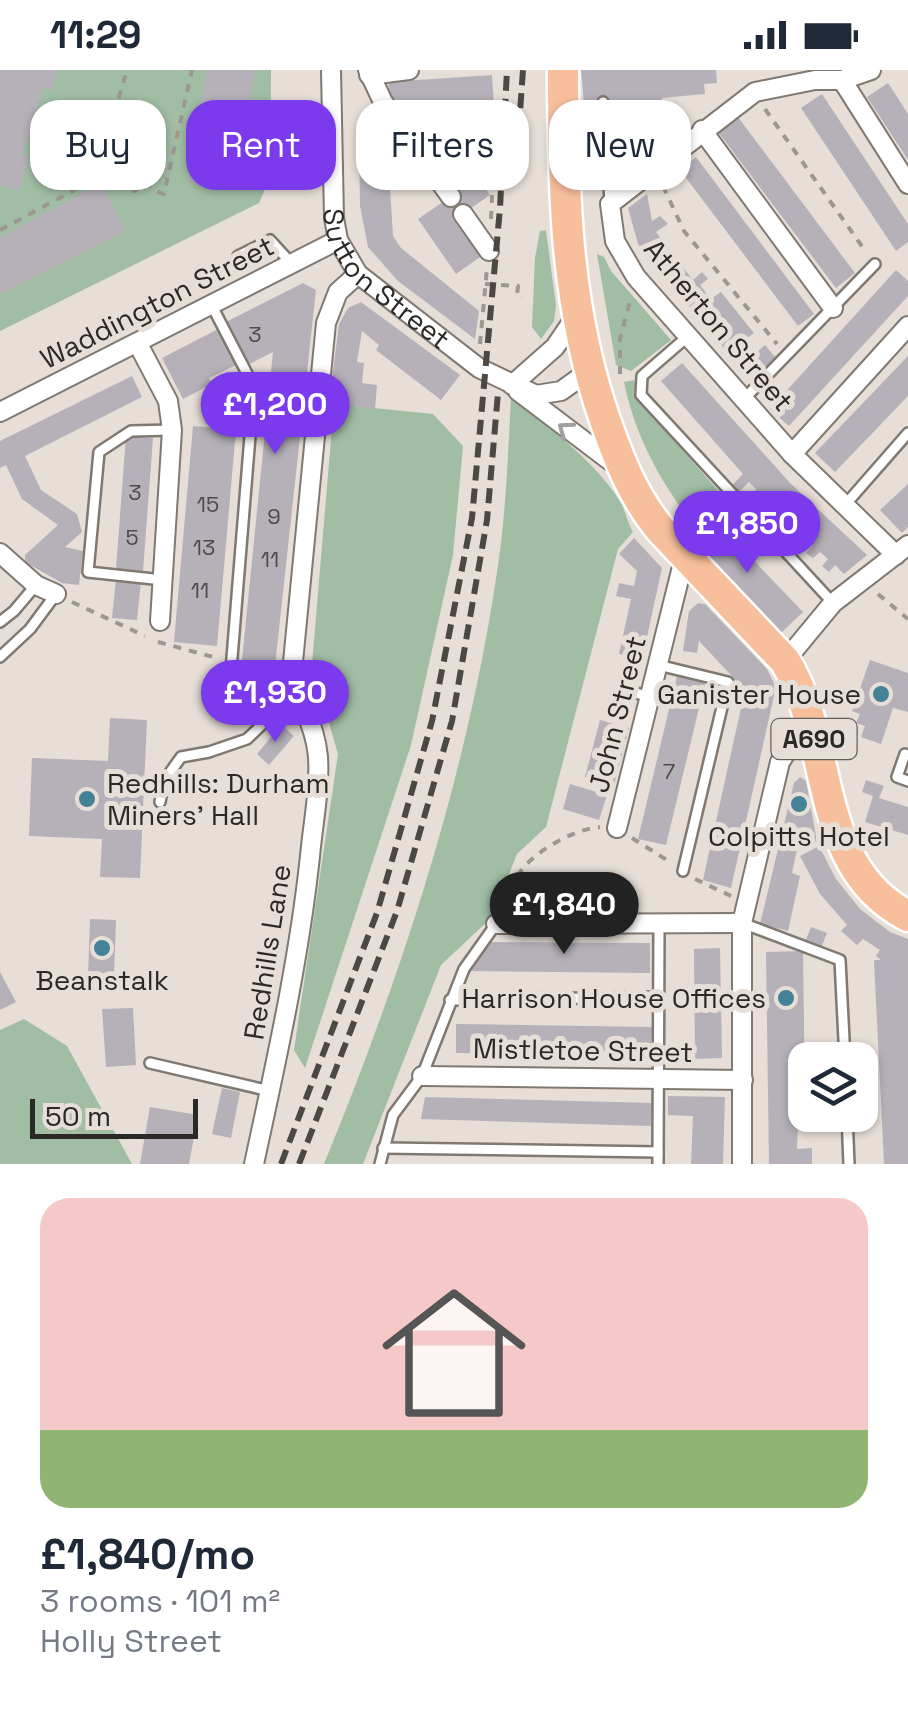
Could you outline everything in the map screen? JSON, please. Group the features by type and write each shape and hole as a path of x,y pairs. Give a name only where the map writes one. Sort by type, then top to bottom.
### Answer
{"highway":[{"name":"A690","path":"562,70 564,218 576,316 602,376 622,469"},
{"name":"Sutton Street","path":"622,469 643,508 785,661"},
{"name":"A690","path":"785,661 798,682 833,820 846,851 876,890 908,916"}],"street":[{"name":"Sutton Street","path":"331,70 332,199 338,240 358,274 473,364 512,385 536,394 561,391 602,376"},
{"path":"409,70 369,72 383,102 451,196"},
{"path":"691,138 755,92 815,80 842,80 870,70"},
{"path":"842,80 908,184"},
{"path":"702,130 833,308"},
{"path":"610,204 627,190"},
{"name":"Atherton Street","path":"610,204 615,240 636,277 792,454 844,506 902,550"},
{"path":"463,214 489,251"},
{"name":"Waddington Street","path":"0,412 338,240"},
{"path":"295,685 326,323 338,292 358,274"},
{"path":"512,385 555,347 576,316"},
{"path":"792,454 906,333"},
{"path":"138,344 168,401 172,430 160,621"},
{"name":"Sutton Street","path":"512,385 622,469"},
{"path":"785,661 834,603 902,550"},
{"path":"0,553 36,584 56,594"},
{"name":"John Street","path":"618,828 685,555"},
{"name":"Redhills Lane","path":"254,1164 305,908 317,791 316,736 295,685"},
{"path":"742,1164 745,899 780,762 789,748 813,738"},
{"path":"496,924 742,924"},
{"name":"Mistletoe Street","path":"422,1076 743,1080"}],"lane":[{"path":"609,190 610,204"},
{"path":"238,256 270,240 292,264"},
{"path":"743,400 875,264"},
{"path":"212,306 254,387 231,670"},
{"path":"687,337 642,376 641,395 834,603"},
{"path":"162,580 88,572 100,452 131,430 172,430"},
{"path":"844,506 908,433"},
{"path":"0,622 36,584"},
{"path":"0,656 30,629 56,594"},
{"path":"658,665 728,682 683,871"},
{"path":"160,802 164,781 180,757 247,739 295,685"},
{"path":"622,689 650,697"},
{"path":"905,754 897,777 908,782"},
{"path":"380,1164 393,1114 422,1076 464,970 496,924"},
{"path":"658,1164 659,924"},
{"path":"742,924 840,960 844,1042"},
{"path":"450,1000 658,997"},
{"path":"150,1063 270,1091"},
{"path":"847,1132 848,1164"},
{"path":"383,1148 658,1152"}],"path":[{"path":"119,100 128,70"},
{"path":"166,185 192,70"},
{"path":"755,92 875,264"},
{"path":"0,230 75,190"},
{"path":"480,341 492,190"},
{"path":"665,190 684,231 787,355"},
{"path":"602,376 622,371 620,339 636,277"},
{"path":"485,284 518,286 517,296 522,297"},
{"path":"56,594 159,642 218,658"},
{"path":"883,600 908,619"},
{"path":"231,670 295,685"},
{"path":"496,924 520,872 566,838 595,826 618,828 725,895 745,899"}],"green space":[{"path":"0,70 271,70 271,100 186,100 186,190 265,190 259,203 0,331"},
{"path":"546,230 556,306 554,321 541,339 532,327 535,258 540,231"},
{"path":"597,254 604,257 611,271 671,340 631,371 616,365"},
{"path":"634,380 641,403 729,503 699,532 663,480 644,443 624,382"},
{"path":"511,397 600,475 621,503 633,532 618,549 546,827 517,854 491,918 441,965 363,1164 324,1164 380,1020 450,799 484,648 500,550"},
{"path":"334,404 433,414 463,446 453,555 411,745 305,1068 294,1050 338,754 312,664"},
{"path":"24,1019 67,1046 132,1164 0,1164 0,1030"}],"building":[{"path":"0,70 58,70 52,90 43,88 40,100 30,100 30,132 22,155 30,156 19,191 0,185"},
{"path":"206,70 255,70 250,100 201,100"},
{"path":"581,70 716,70 717,83 704,84 705,94 662,100 584,100"},
{"path":"492,75 494,100 390,100 388,82"},
{"path":"888,83 908,114 908,160 867,97"},
{"path":"822,94 908,224 908,242 896,251 801,108"},
{"path":"735,113 855,273 836,288 715,128"},
{"path":"696,157 814,314 798,326 691,185 691,161"},
{"path":"88,190 105,190 126,231 0,294 0,238"},
{"path":"360,190 390,190 393,236 401,248 479,311 475,339 398,281 368,247"},
{"path":"487,190 490,195 457,218 483,255 456,274 418,219 459,191"},
{"path":"647,194 652,221 660,216 668,224 656,232 676,259 693,280 702,272 708,279 700,285 711,299 721,292 754,333 746,339 757,352 765,345 776,358 750,380 638,244 628,208"},
{"path":"896,270 908,281 908,296 789,426 770,409"},
{"path":"303,283 316,290 274,675 241,670 273,352 246,366 224,323"},
{"path":"361,302 460,375 441,400 376,350 379,345 362,331 357,362 364,363 362,383 377,385 375,409 329,403 339,324 348,308"},
{"path":"220,328 238,364 209,378 212,384 183,399 162,358"},
{"path":"908,356 908,396 835,472 815,453"},
{"path":"682,363 791,484 867,555 844,574 835,565 829,572 822,566 828,559 820,552 813,558 806,553 813,546 791,525 785,530 780,525 785,519 778,511 768,519 762,512 771,504 763,496 756,503 749,497 756,489 749,482 737,494 731,486 743,474 661,381"},
{"path":"132,376 142,397 25,456 41,490 77,514 82,532 65,547 83,551 79,585 62,583 25,562 25,555 58,525 22,499 6,465 0,468 0,441"},
{"path":"193,426 236,430 217,646 174,642"},
{"path":"126,436 153,438 143,571 116,569"},
{"path":"908,484 908,527 902,533 880,510"},
{"path":"713,518 803,612 780,634 691,540"},
{"path":"634,538 662,568 642,660 619,654 631,599 616,596 619,583 634,586 637,571 619,554"},
{"path":"116,579 141,581 137,620 112,618"},
{"path":"698,603 705,604 767,669 776,687 731,888 703,880 745,690 699,641 697,653 683,651 689,611"},
{"name":"Ganister House","path":"870,660 908,673 908,712 893,708 881,744 861,737 865,726 856,723 860,714 852,711"},
{"path":"677,676 705,683 666,845 638,839"},
{"name":"Redhills: Durham Miners' Hall","path":"110,718 147,720 140,878 100,877 102,839 29,836 32,758 108,761"},
{"path":"600,720 629,728 614,785 585,777"},
{"path":"281,725 294,736 269,765 257,754"},
{"path":"800,777 806,781 817,841 811,844 810,838 799,840 792,873 800,876 788,931 760,924 794,783"},
{"path":"866,780 884,786 879,798 908,807 908,835 865,822 873,796 862,792"},
{"path":"570,784 607,795 599,820 563,809"},
{"path":"819,846 836,879 860,909 890,932 908,939 908,1164 884,1164 874,960 881,960 876,956 880,950 863,939 857,945 841,931 847,925 820,894 800,856"},
{"name":"Beanstalk","path":"90,919 116,920 114,975 88,976"},
{"path":"811,927 827,933 821,948 805,942"},
{"path":"485,942 650,943 650,973 469,971"},
{"path":"720,948 722,1058 695,1059 694,949"},
{"path":"803,951 804,1042 788,1042 788,1132 798,1132 797,1149 812,1148 812,1164 769,1164 766,952"},
{"path":"0,972 16,1002 0,1010"},
{"path":"133,1008 136,1065 106,1067 102,1009"},
{"path":"456,1024 652,1027 651,1056 456,1053"},
{"path":"222,1088 240,1092 231,1138 212,1134"},
{"path":"668,1096 725,1097 723,1164 691,1164 693,1116 668,1115"},
{"path":"425,1097 652,1103 651,1126 421,1119"},
{"path":"150,1107 198,1115 189,1164 140,1164"}],"railway":[{"path":"281,1164 377,913 432,721 472,518 500,208 507,70"},
{"path":"521,100 523,70"},
{"path":"299,1164 397,911 452,721 487,520 498,393"}],"place":[{"name":"Ganister House","path":"881,694"},
{"name":"Redhills: Durham Miners' Hall","path":"87,799"},
{"name":"Colpitts Hotel","path":"799,804"},
{"name":"Beanstalk","path":"102,948"},
{"name":"Harrison House Offices","path":"786,998"}]}
